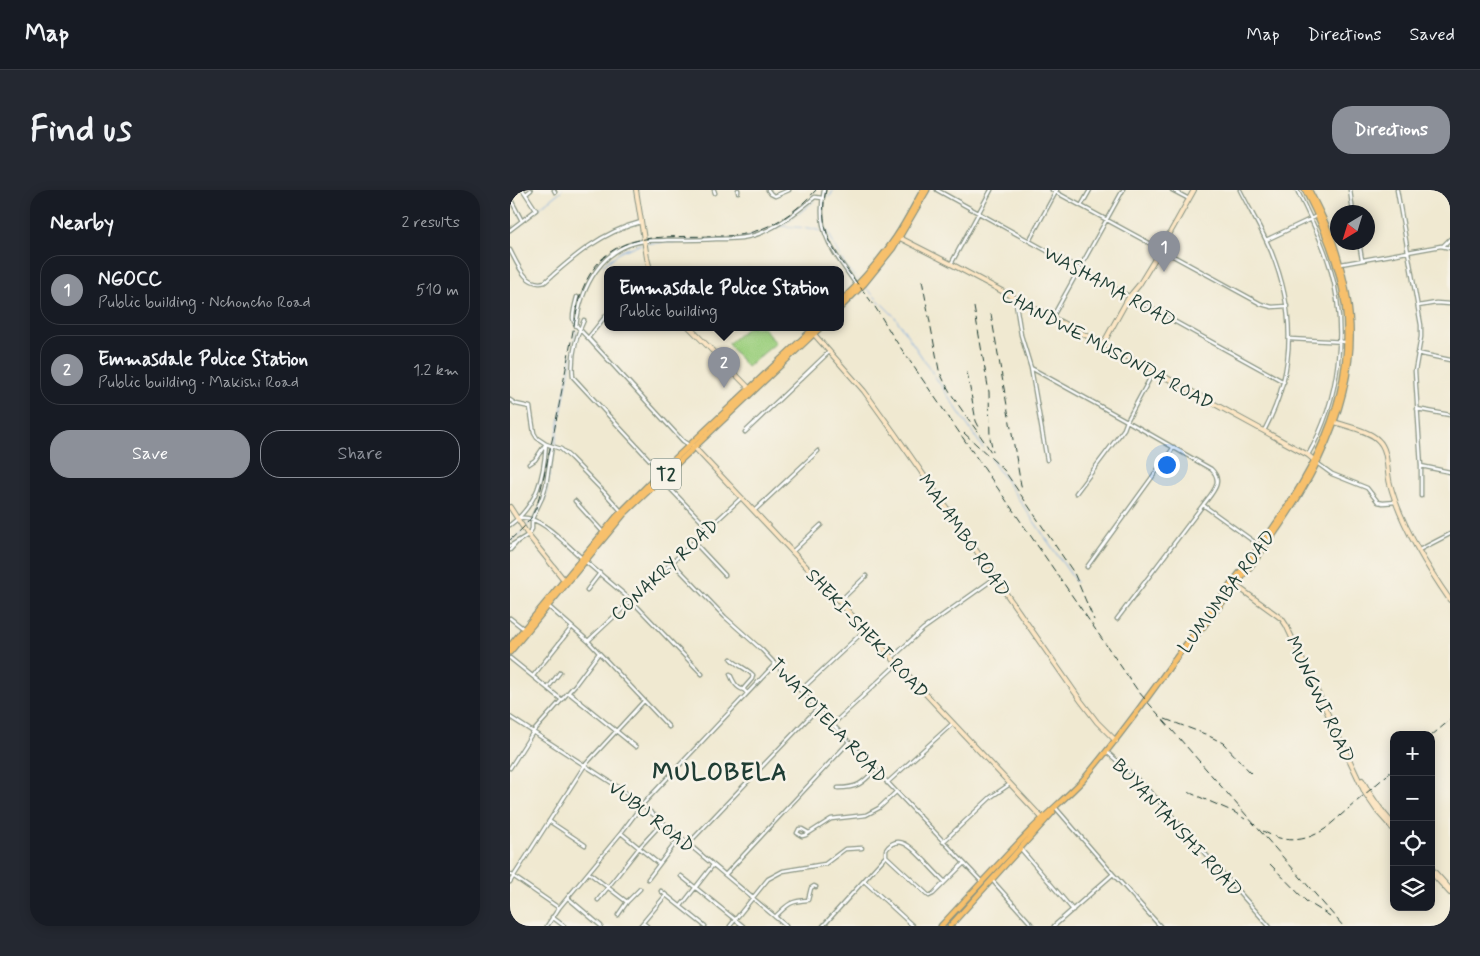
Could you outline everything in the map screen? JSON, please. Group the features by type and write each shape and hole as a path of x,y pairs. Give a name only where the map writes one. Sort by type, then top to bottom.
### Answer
{"main road":[{"path":"844,298 898,237 923,190"},
{"path":"844,304 870,277 927,190"},
{"name":"LUMUMBA ROAD","path":"1305,190 1338,264 1344,301 1346,342 1342,384 1334,422"},
{"name":"LUMUMBA ROAD","path":"941,926 1078,785 1107,752 1276,529 1315,462 1334,422 1344,394 1350,352 1350,316 1347,292 1330,232 1309,190"},
{"name":"T2","path":"510,646 623,513 812,332"},
{"name":"T2","path":"583,560 604,532 662,472 693,446"},
{"name":"LUMUMBA ROAD","path":"1234,583 1315,462"},
{"name":"T2","path":"510,652 548,606 565,581"},
{"name":"LUMUMBA ROAD","path":"950,926 1043,820"}],"street":[{"path":"511,228 536,210 523,190"},
{"path":"526,194 531,190"},
{"path":"636,190 640,222 649,266"},
{"path":"768,190 772,196 777,196 789,190"},
{"path":"824,190 822,217 826,236 841,266"},
{"name":"WASHAMA ROAD","path":"937,190 1284,382"},
{"path":"951,264 991,190"},
{"path":"1052,190 1057,191 1106,220 1260,304 1272,307 1287,306"},
{"path":"1081,206 1090,190"},
{"path":"1052,318 1123,190"},
{"path":"1172,190 1188,199"},
{"path":"1103,344 1161,249 1194,190"},
{"path":"1240,190 1266,240 1279,272 1287,306 1290,339 1284,382 1264,431"},
{"path":"1297,190 1322,244 1333,277 1337,302 1339,341 1336,376 1325,419 1318,438 1308,455"},
{"path":"1350,190 1352,205"},
{"path":"1397,190 1421,332 1415,371 1421,496"},
{"path":"1029,241 1057,191"},
{"path":"576,326 583,294 592,275 600,264 617,251 644,241 747,237 768,229 790,217 815,197 822,198"},
{"path":"511,200 522,221"},
{"path":"1266,240 1318,216"},
{"path":"510,250 524,274 535,283 541,283 545,282 577,254 601,238 623,227 640,222"},
{"name":"CHANDWE MUSONDA ROAD","path":"898,237 1154,371 1308,455 1315,462"},
{"path":"1338,264 1441,246 1450,238"},
{"path":"1441,246 1450,248"},
{"path":"1360,250 1362,260"},
{"path":"844,270 856,286"},
{"path":"578,297 573,315 573,322 576,326 683,441 693,446"},
{"path":"1015,298 1021,335 1031,368 1047,460"},
{"path":"1418,306 1436,303 1450,304"},
{"path":"588,338 604,318"},
{"path":"584,320 574,353 573,377 662,472"},
{"path":"692,331 751,390"},
{"name":"MALAMBO ROAD","path":"812,332 864,391 1089,712 1116,740"},
{"path":"1290,339 1346,342"},
{"path":"745,432 829,352"},
{"path":"1417,353 1450,360"},
{"path":"1031,368 1174,447 1211,469 1216,475 1215,488 1117,620"},
{"path":"1076,493 1127,426 1127,421 1154,371"},
{"path":"510,400 516,404 530,407 535,435 546,444 561,449 623,513"},
{"path":"1417,409 1450,415"},
{"path":"1325,419 1378,439 1385,453 1388,476 1396,502 1419,550 1450,600"},
{"path":"529,464 535,460 546,444"},
{"path":"510,525 518,519 538,490 546,444"},
{"path":"510,546 528,535 532,529 532,519 546,485 552,446"},
{"name":"SHEKI-SHEKI ROAD","path":"693,446 1043,820"},
{"path":"1087,567 1174,447"},
{"path":"754,511 818,451"},
{"path":"1315,462 1332,474 1367,488 1378,502 1384,504 1396,502"},
{"path":"1421,466 1450,472"},
{"path":"661,478 708,528"},
{"name":"CONAKRY ROAD","path":"588,641 741,498"},
{"path":"575,501 604,532"},
{"path":"1203,505 1260,546"},
{"path":"510,507 528,535 565,581"},
{"path":"518,519 532,519 544,525 632,600 702,674"},
{"path":"792,552 821,525"},
{"path":"1419,550 1450,534"},
{"path":"510,550 519,540"},
{"path":"694,542 725,575"},
{"name":"TWATOTELA ROAD","path":"672,562 801,690 982,882"},
{"path":"587,590 600,573"},
{"path":"839,602 866,576"},
{"path":"892,658 923,629 995,578"},
{"name":"MUNGWI ROAD","path":"1234,583 1282,616 1288,623 1368,792 1390,821"},
{"name":"MUNGWI ROAD","path":"1234,583 1279,617 1286,625 1366,793 1378,812 1390,826"},
{"path":"548,606 588,641 669,727"},
{"path":"510,618 524,629"},
{"path":"533,676 572,627"},
{"path":"801,690 865,630"},
{"path":"510,768 534,732 569,693 599,653"},
{"path":"510,658 562,700"},
{"path":"731,659 753,675 745,691"},
{"path":"547,926 552,916 622,833 642,805 745,691 775,664"},
{"path":"833,724 897,664"},
{"path":"548,688 560,672"},
{"path":"730,674 738,688 745,691"},
{"path":"569,693 636,748"},
{"path":"510,882 585,766 644,701"},
{"path":"688,844 818,708"},
{"name":"VUBU ROAD","path":"510,717 642,805 786,926"},
{"path":"887,783 953,723"},
{"path":"724,875 849,742"},
{"name":"BUYANTANSHI ROAD","path":"1107,752 1156,798 1269,926"},
{"path":"838,788 858,786 875,770"},
{"path":"943,842 991,797 1010,784"},
{"path":"809,833 831,819 866,815 879,808 896,792"},
{"path":"1056,808 1160,926"},
{"path":"550,821 586,845"},
{"path":"598,900 639,848 663,822"},
{"path":"622,833 659,864"},
{"path":"648,879 680,837"},
{"path":"823,926 886,856 886,850 893,843 901,842 916,851 945,882"},
{"path":"730,926 768,879 783,871 825,864 845,849 862,848"},
{"path":"1020,848 1073,910"},
{"path":"886,856 929,896 964,864"},
{"path":"681,906 713,865"},
{"path":"589,872 627,902"},
{"path":"1435,873 1450,891"},
{"path":"510,874 559,908"},
{"path":"1054,926 1113,874"},
{"path":"681,876 743,926"},
{"path":"1435,876 1450,891"},
{"path":"992,879 1032,926"},
{"path":"864,880 913,926"},
{"path":"776,917 794,901 808,900 811,888 816,887"},
{"path":"618,915 627,902 640,889"},
{"path":"661,891 705,926"},
{"path":"640,926 666,895"},
{"path":"568,898 601,926"},
{"path":"552,916 564,926"},
{"path":"643,923 647,926"}],"green space":[{"path":"743,331 766,331 776,343 747,367 728,344"}],"waterway":[{"path":"537,210 562,190"},
{"path":"828,197 833,190"},
{"path":"781,225 792,219 816,199"},
{"path":"510,235 523,222"},
{"path":"769,231 780,226 809,228 821,231"},
{"path":"826,230 844,263 858,280"},
{"path":"738,240 758,235"},
{"path":"647,243 734,240"},
{"path":"603,265 622,251 641,244"},
{"path":"866,288 895,317 983,448"},
{"path":"578,325 579,314"},
{"path":"575,340 576,331"},
{"path":"555,444 572,356"},
{"path":"534,518 545,499 554,448"},
{"path":"991,459 1076,582"},
{"path":"526,527 530,523"},
{"path":"510,542 522,532"}],"railway":[{"path":"510,540 531,518 537,506 554,432 579,299 589,276 601,259 616,248 651,238 732,236 759,230 786,216 816,190"},
{"path":"826,190 825,223 835,252 873,304 898,344 1138,691 1343,926"},
{"path":"922,280 939,370 956,402 991,452"},
{"path":"974,307 989,392 990,438 993,451"},
{"path":"991,314 1022,491"},
{"path":"967,372 976,421 980,429"},
{"path":"964,433 1004,470 1074,573 1094,620"},
{"path":"1165,719 1223,743 1251,773"},
{"path":"1435,733 1450,720"},
{"path":"1263,831 1287,840 1310,837 1325,829 1390,772"},
{"path":"1188,792 1234,812 1245,819"},
{"path":"1270,864 1306,901 1330,916"}],"place":[{"name":"NGOCC","path":"1164,272"},
{"name":"Emmasdale Police Station","path":"724,388"}],"district":[{"name":"MULOBELA","path":"720,772"}]}
